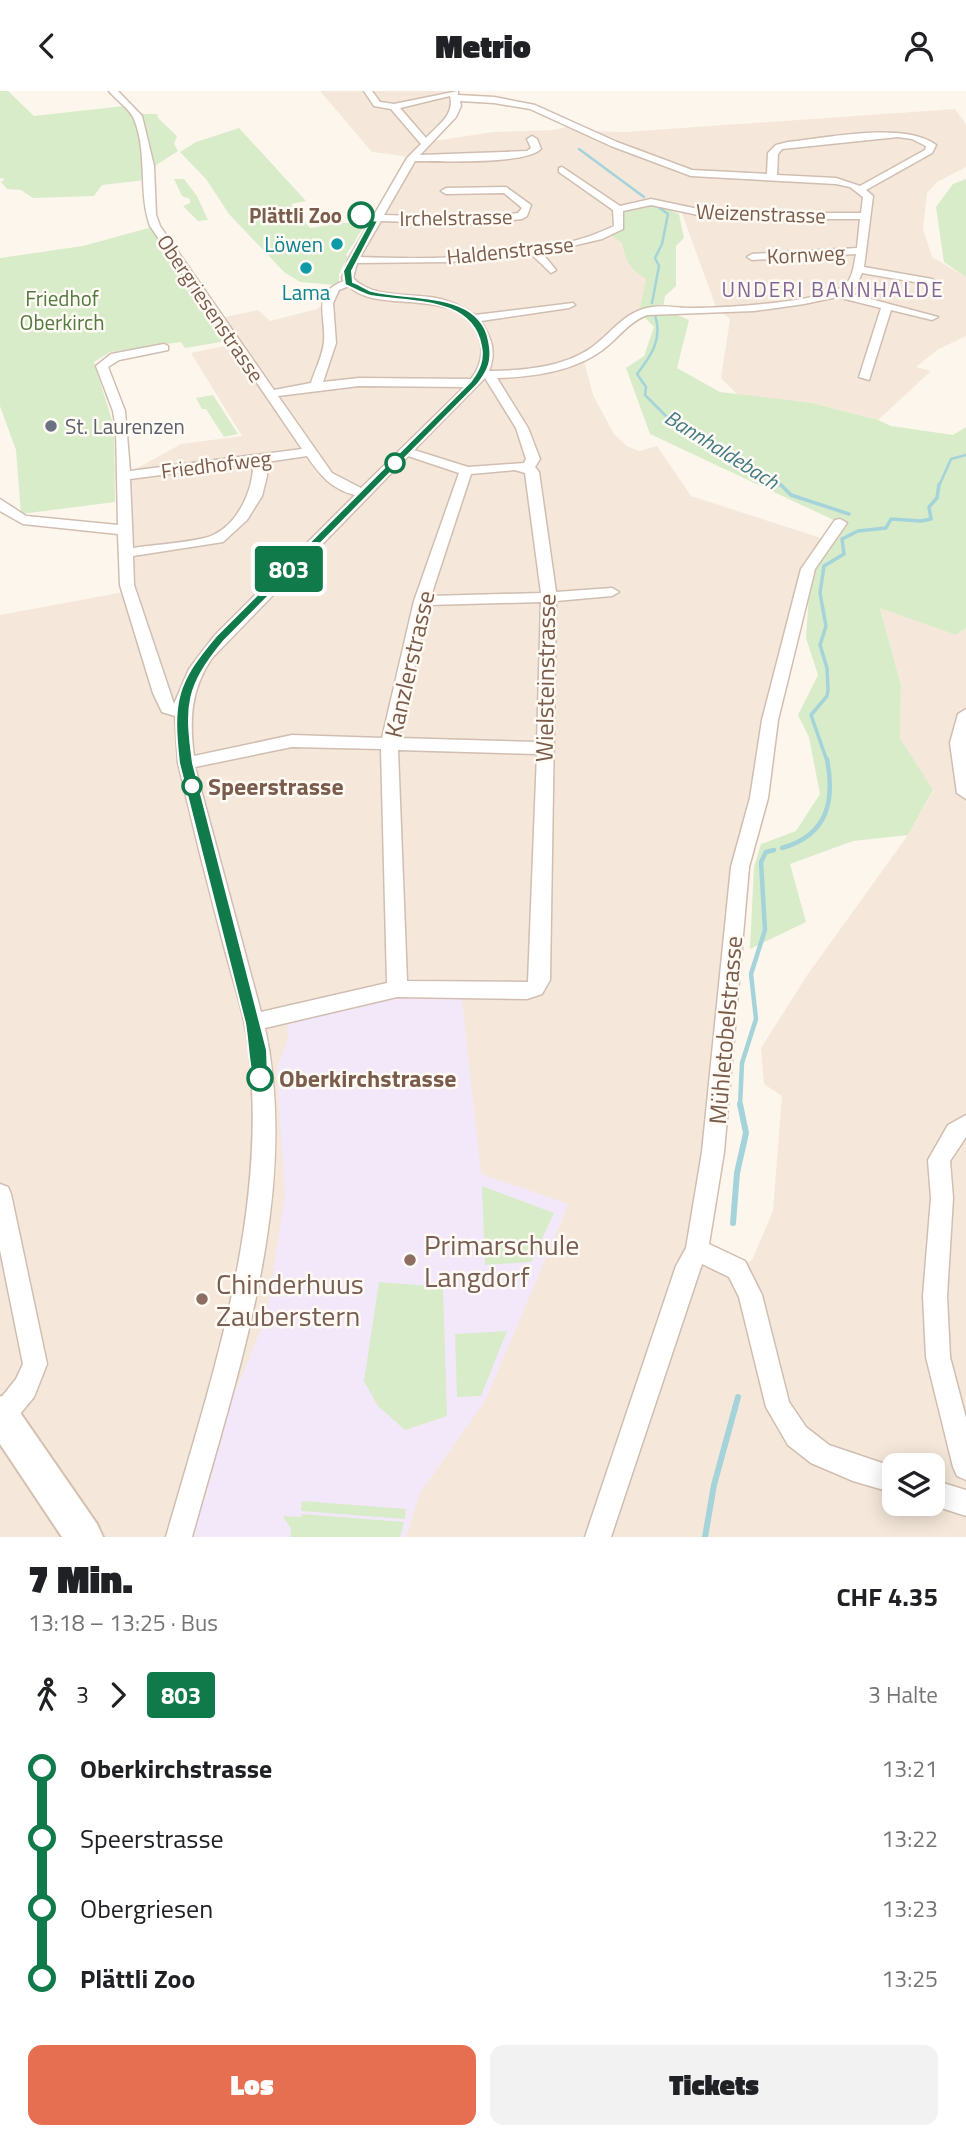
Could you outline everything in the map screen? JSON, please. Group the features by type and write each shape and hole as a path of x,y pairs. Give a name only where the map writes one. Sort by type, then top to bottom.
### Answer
{"main road":[{"path":"1,1414 84,1537"}],"street":[{"name":"Obergriesenstrasse","path":"113,91 138,115 149,166 155,226 309,452 333,481 364,493"},
{"path":"270,394 359,382 511,374 578,360 600,347 629,318 639,312 663,309 696,311 814,300 839,294 852,286 858,269 868,196 861,190 836,181 691,173 647,158 532,107 455,94 394,107 377,104 368,91"},
{"path":"348,283 346,275 353,260 412,157 453,115 455,94"},
{"path":"394,107 425,143"},
{"path":"772,178 773,153 779,147 788,145 898,134 915,137 931,145 929,151 861,190"},
{"path":"412,157 477,158 529,153 536,149 532,139"},
{"path":"562,170 618,209"},
{"name":"Irchelstrasse","path":"377,218 451,221 522,216 527,207 507,186 446,191"},
{"name":"Weizenstrasse","path":"618,209 650,202 717,216 865,216"},
{"name":"Haldenstrasse","path":"353,260 500,255 563,247 610,235 620,227 618,209"},
{"path":"534,251 551,270"},
{"name":"Kornweg","path":"752,257 860,251"},
{"path":"858,269 932,282"},
{"path":"179,1537 241,1310 258,1220 262,1134 259,1050 186,763 181,713 190,680 208,653 481,377 488,350 483,332 473,319 442,303 370,293 348,283 337,286 327,303 330,343 316,386"},
{"path":"839,294 932,317"},
{"path":"473,319 569,305"},
{"path":"864,377 887,306"},
{"path":"164,348 115,357 102,366 120,418 127,585 160,693 168,709 181,713"},
{"name":"Wielsteinstrasse","path":"397,989 527,991 535,988 540,980 549,597 532,472 528,468 533,459 522,428 481,377"},
{"name":"Friedhofweg","path":"123,476 309,452"},
{"path":"406,452 442,461 466,471 515,466 528,468"},
{"path":"125,553 203,544 218,539 242,517 255,496 260,476 259,459"},
{"name":"Kanzlerstrasse","path":"397,989 389,744 421,601 466,471"},
{"path":"0,503 9,513 23,520 124,530"},
{"name":"Mühletobelstrasse","path":"598,1537 688,1266 697,1250 713,1151 740,867 759,798 770,719 808,569 840,523"},
{"path":"421,601 612,592"},
{"path":"966,714 958,741 966,793"},
{"path":"186,763 292,741 544,748"},
{"path":"253,1023 292,1011 397,989"},
{"path":"966,1124 957,1132 939,1160 942,1198 935,1296 938,1357 966,1467"},
{"path":"0,1194 35,1364 25,1388 1,1414"},
{"path":"697,1250 737,1269 750,1295 778,1407 797,1436 820,1454 882,1476"},
{"path":"945,1497 966,1503"}],"shaded area":[{"path":"320,91 453,91 457,106 427,142 493,132 553,130 574,125 587,131 625,132 955,109 966,124 966,167 937,182 927,193 923,229 932,257 966,277 966,336 937,350 916,367 931,371 878,420 812,403 739,396 721,378 730,319 716,307 680,208 620,216 610,235 622,243 640,275 647,279 639,312 583,357 593,395 614,434 627,446 639,451 657,446 691,496 827,540 808,569 740,867 697,1250 737,1269 752,1260 773,1211 782,1096 764,1084 761,1048 808,974 908,835 933,791 900,738 901,685 880,607 956,635 966,628 966,1537 0,1537 0,615 129,591 123,476 181,444 242,436 191,353 229,345 220,318 258,310 270,321 317,309 348,283 347,278 412,157 372,152"},
{"name":"Primarschule Langdorf","path":"397,989 461,990 481,1174 569,1204 485,1401 420,1493 406,1537 189,1537 225,1400 236,1390 266,1317 285,1195 277,1068 288,1039 287,1025"}],"green space":[{"path":"0,91 8,91 34,116 124,106 143,114 157,114 177,136 174,144 178,151 147,171 146,180 102,185 94,196 33,198 21,190 7,189 1,182 5,179 0,178"},
{"name":"Plättli Zoo","path":"239,128 306,201 291,204 310,228 340,223 366,223 346,255 348,256 339,274 339,283 334,285 300,282 284,272 229,214 206,179 180,152 196,142"},
{"path":"174,179 184,179 197,196 208,220 198,221 183,206 190,203 190,199 182,196"},
{"path":"966,179 966,277 944,262 936,207 953,184"},
{"path":"651,202 679,214 684,238 676,246 676,286 665,296 663,309 689,320 677,368 720,392 812,403 878,420 891,426 953,435 966,427 966,628 956,635 880,608 901,685 900,738 933,790 908,835 853,841 790,864 806,922 750,949 754,867 761,844 796,831 820,794 809,737 798,715 818,675 806,638 809,593 816,564 840,523 650,434 626,368 644,356 654,327 639,312 646,279 630,264 622,243 610,235 619,227 618,209"},
{"name":"Friedhof Oberkirch","path":"152,227 227,341 185,348 181,342 110,352 94,362 114,427 115,502 21,514 16,450 0,406 0,258 83,246"},
{"path":"213,395 238,434 224,437 196,398"},
{"path":"482,1186 554,1213 531,1262 485,1265"},
{"path":"379,1282 443,1287 447,1416 405,1430 378,1406 364,1381"},
{"path":"507,1331 481,1396 457,1397 455,1334"},
{"path":"302,1501 406,1509 405,1519 301,1511"},
{"path":"302,1514 404,1522 400,1537 290,1537 291,1529 283,1516 301,1517"}],"waterway":[{"name":"Bannhaldebach","path":"579,149 644,197"},
{"name":"Bannhaldebach","path":"652,303 659,266 655,258 662,244 668,214 657,206"},
{"name":"Bannhaldebach","path":"655,315 657,339 651,354 637,374 646,387 645,395 666,416 696,429 704,439 745,465 771,476 781,486"},
{"path":"939,486 951,459 966,455"},
{"name":"Bannhaldebach","path":"780,484 791,495 849,514"},
{"path":"827,761 811,715 827,696 828,690 827,668 820,645 826,626 820,593 824,566 844,554 842,539 858,531 886,528 891,519 931,519 929,507 937,498 939,484"},
{"path":"782,848 810,835 825,814 830,789 827,759"},
{"path":"740,1104 742,1063 756,1019 751,974 765,930 761,862 766,852 774,850"},
{"path":"733,1223 737,1173 746,1133 740,1104"},
{"path":"705,1537 714,1485 738,1397"}],"bus line":[{"name":"803","path":"260,1078 259,1050 253,1023 186,763 181,713 183,697 196,667 220,638 474,383 488,357 487,344 479,325 458,309 423,299 370,293 348,283 347,271 374,221 359,221 358,216 361,215"}],"place":[{"name":"Plättli Zoo","path":"361,215"},
{"name":"Löwen","path":"337,244"},
{"name":"Lama","path":"306,268"},
{"name":"St. Laurenzen","path":"51,426"},
{"name":"Speerstrasse","path":"192,786"},
{"name":"Oberkirchstrasse","path":"260,1078"},
{"name":"Primarschule Langdorf","path":"410,1260"},
{"name":"Chinderhuus Zauberstern","path":"202,1299"}],"district":[{"name":"UNDERI BANNHALDE","path":"833,289"}]}
